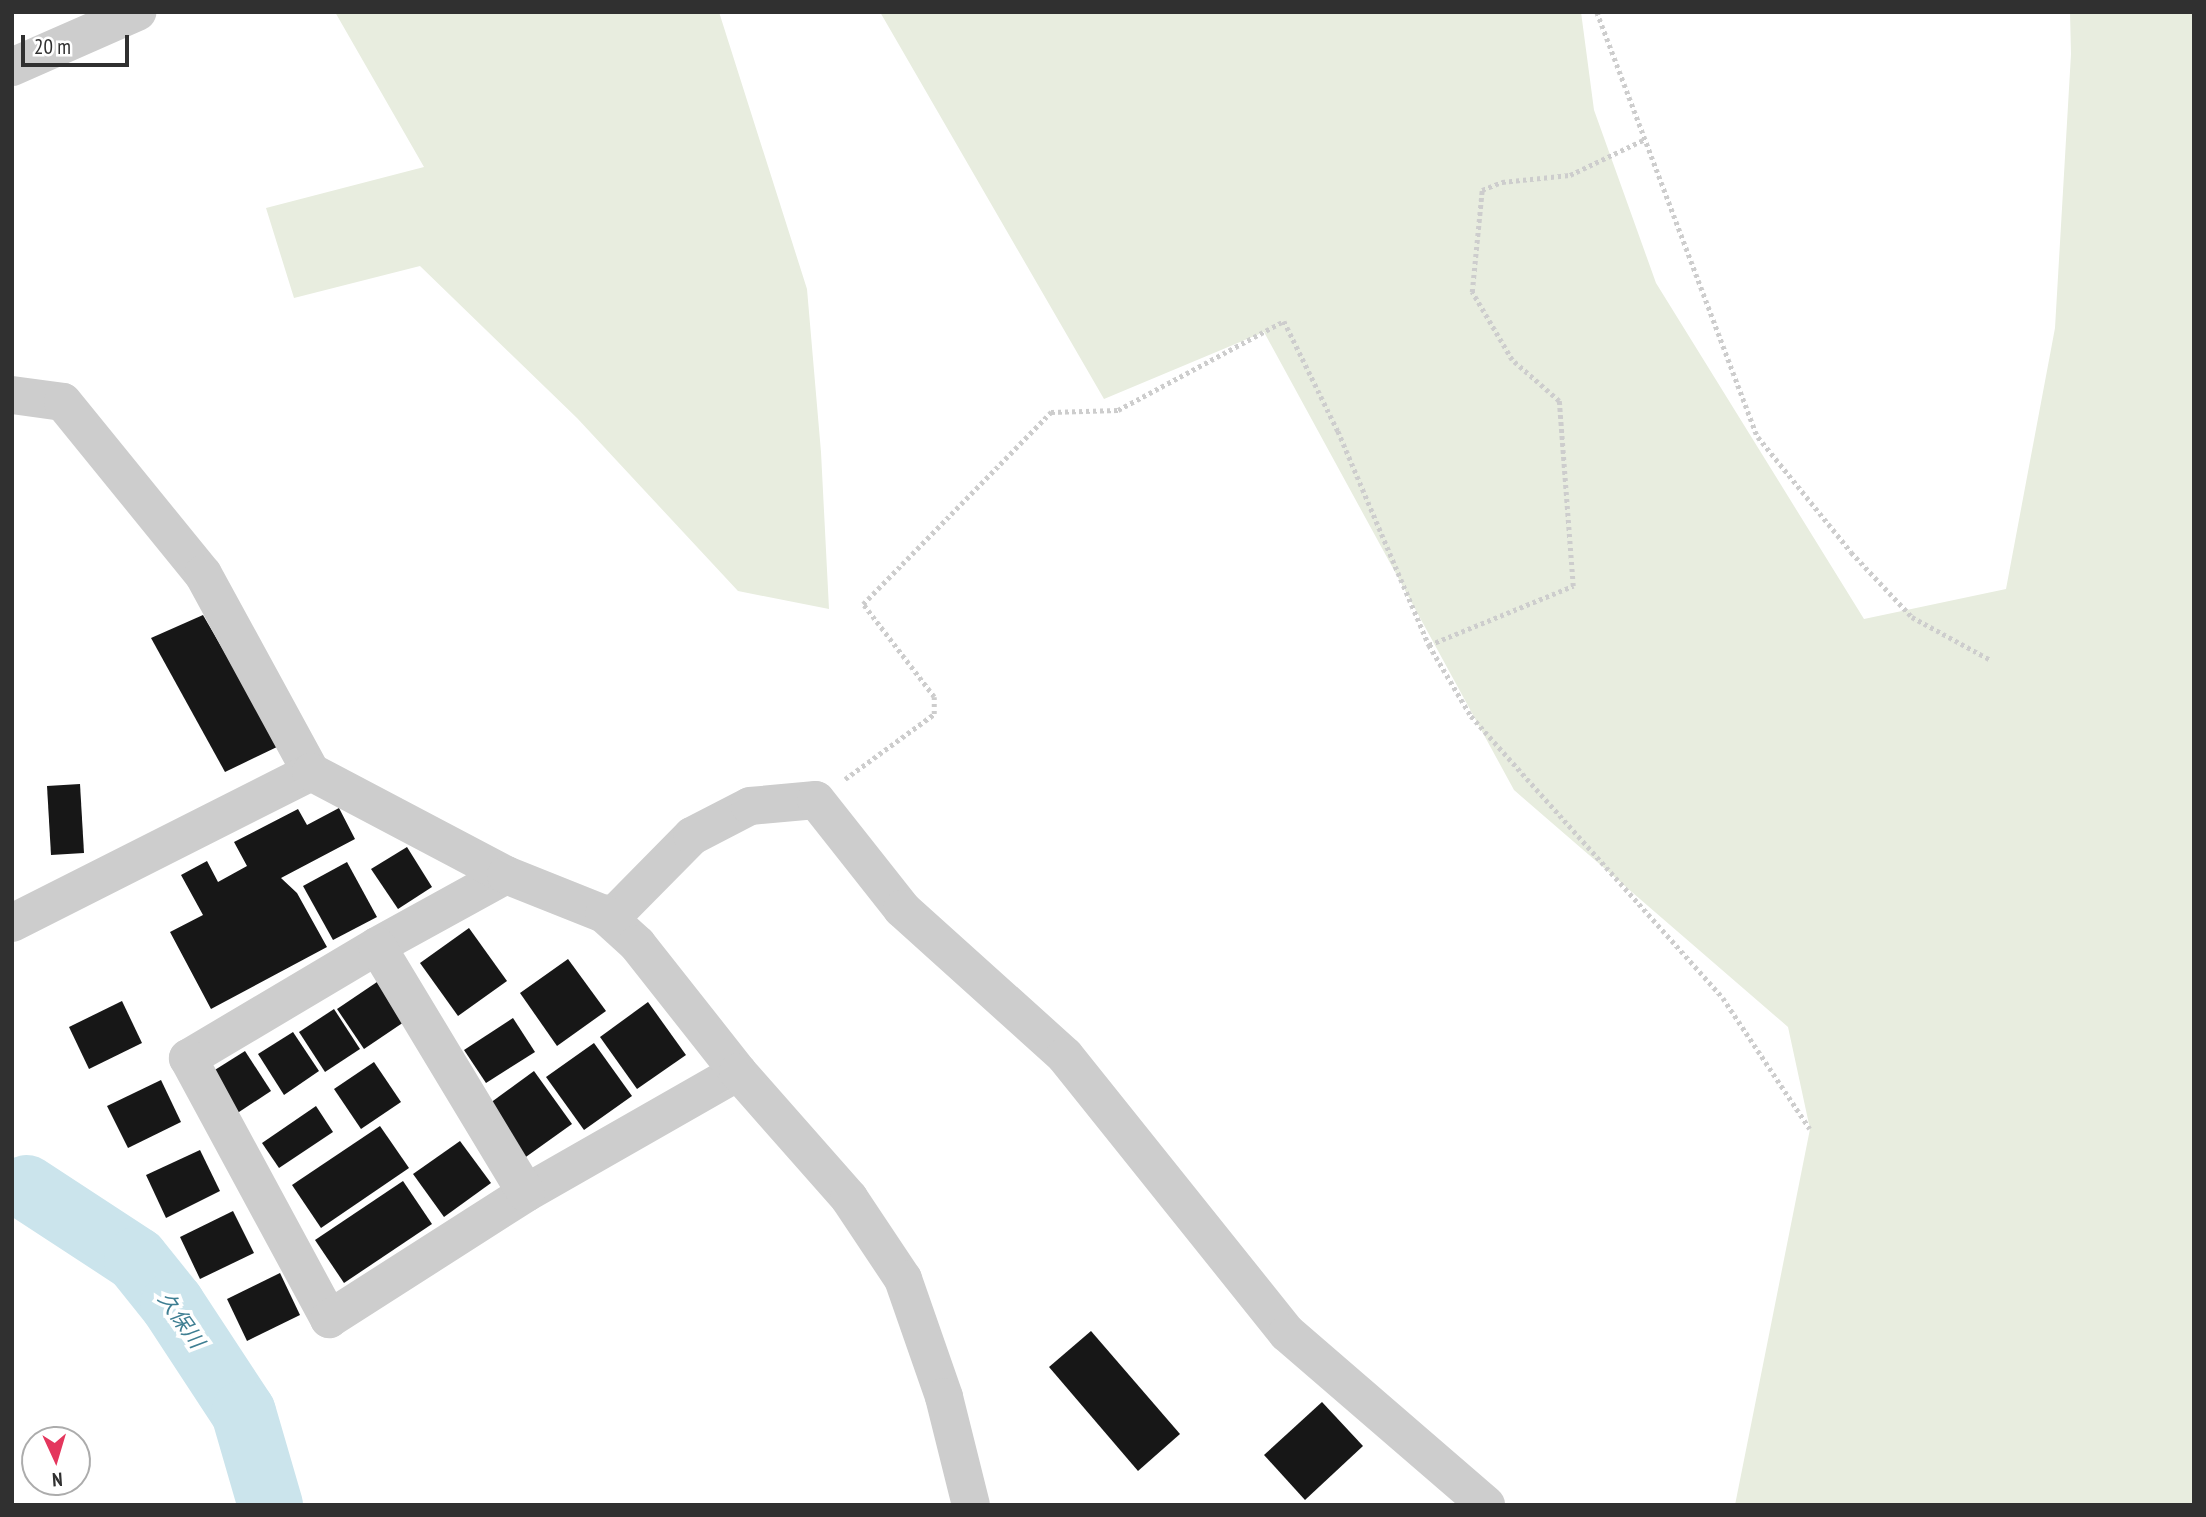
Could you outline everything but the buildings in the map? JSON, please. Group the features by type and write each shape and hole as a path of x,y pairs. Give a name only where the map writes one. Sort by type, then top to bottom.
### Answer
{"street":[{"path":"12,67 137,12"},
{"path":"12,395 63,402 203,574 311,772 506,875 604,914 637,944 738,1072 849,1198 903,1279 944,1397 971,1505"},
{"path":"12,923 311,772"},
{"path":"604,914 616,913 692,836 750,806 816,800 902,909 1065,1056 1287,1332 1486,1505"},
{"path":"506,875 377,946 188,1058 329,1319 526,1193 738,1072"},
{"path":"377,946 526,1193"}],"path":[{"path":"1597,12 1643,140 1758,437 1850,552 1912,617 1989,659"},
{"path":"1429,645 1573,586 1559,401 1512,360 1472,292 1482,190 1502,182 1570,175 1643,140"},
{"path":"816,800 934,714 934,697 863,604 1051,412 1118,410 1284,321 1338,431 1429,645 1471,716 1723,998 1810,1129"}],"shaded area":[{"path":"335,12 719,12 807,289 821,452 829,609 738,591 577,418 420,266 294,298 266,208 424,167"},
{"path":"880,12 1581,12 1594,110 1656,283 1864,619 2006,589 2055,328 2071,54 2070,12 2194,12 2194,1505 1735,1505 1810,1129 1788,1027 1514,790 1264,332 1104,399"}],"waterway":[{"name":"久保川","path":"26,1187 136,1259 172,1304 243,1412 270,1505"}]}
